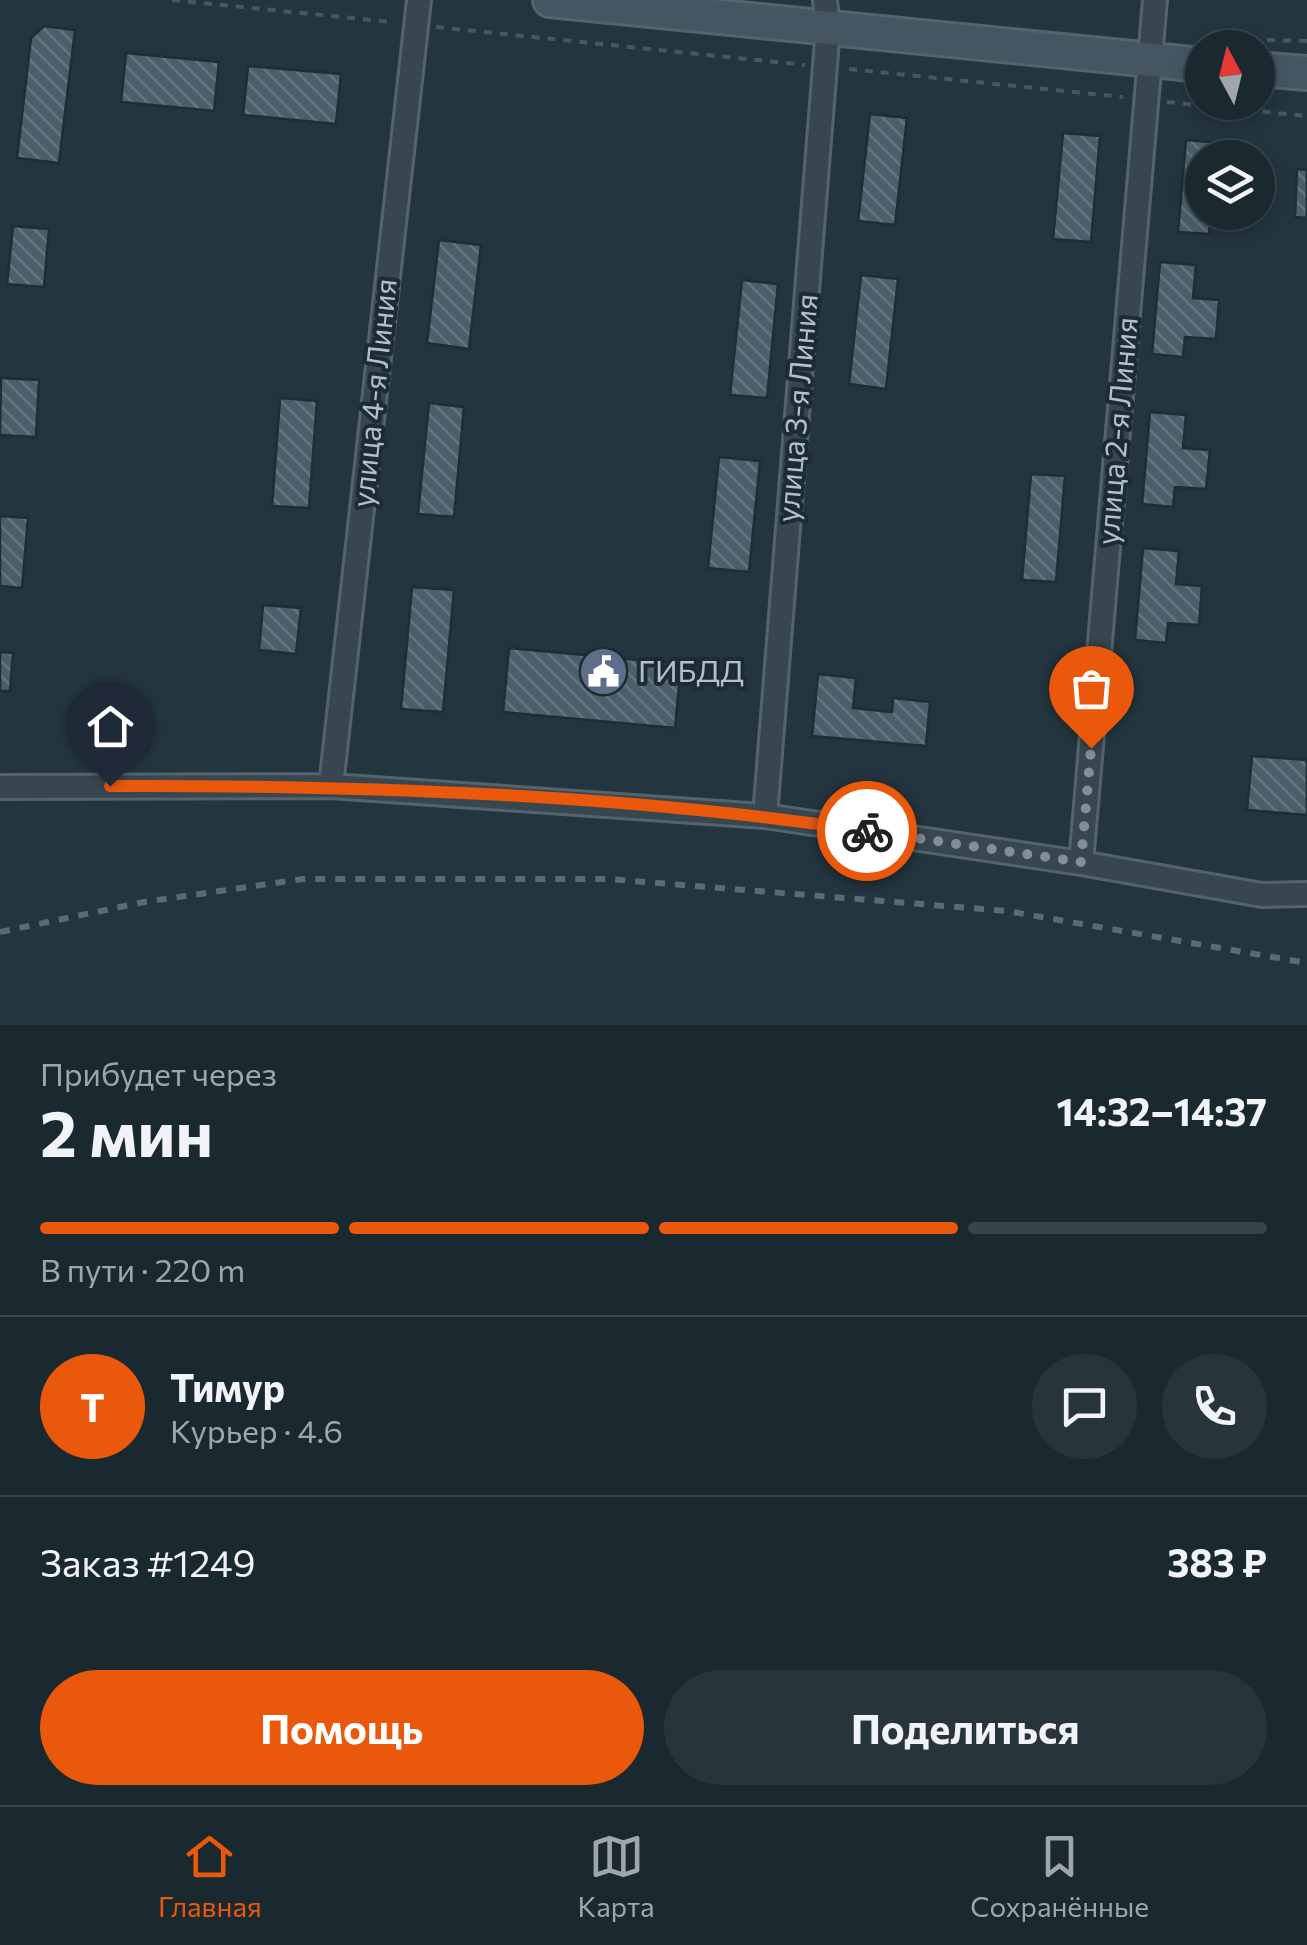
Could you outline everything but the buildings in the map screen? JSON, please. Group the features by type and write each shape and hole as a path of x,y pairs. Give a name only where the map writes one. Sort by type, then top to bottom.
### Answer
{"main road":[{"path":"550,0 826,14 1185,63"},
{"path":"1275,70 1307,73"}],"street":[{"name":"улица 4-я Линия","path":"332,786 419,0"},
{"name":"улица 2-я Линия","path":"1081,862 1155,0"},
{"name":"улица 3-я Линия","path":"765,816 825,67 826,14"},
{"path":"0,787 332,786 765,816 1081,862 1262,895 1307,894"}],"path":[{"path":"172,0 1307,116"}],"railway":[{"path":"0,932 144,902 303,879 608,879 1007,911 1307,963"}],"way so far":[{"path":"867,831 1081,862 1091,748"}],"place":[{"name":"ГИБДД","path":"603,672"}],"route":[{"path":"110,786 332,786 765,816 867,831"}]}
